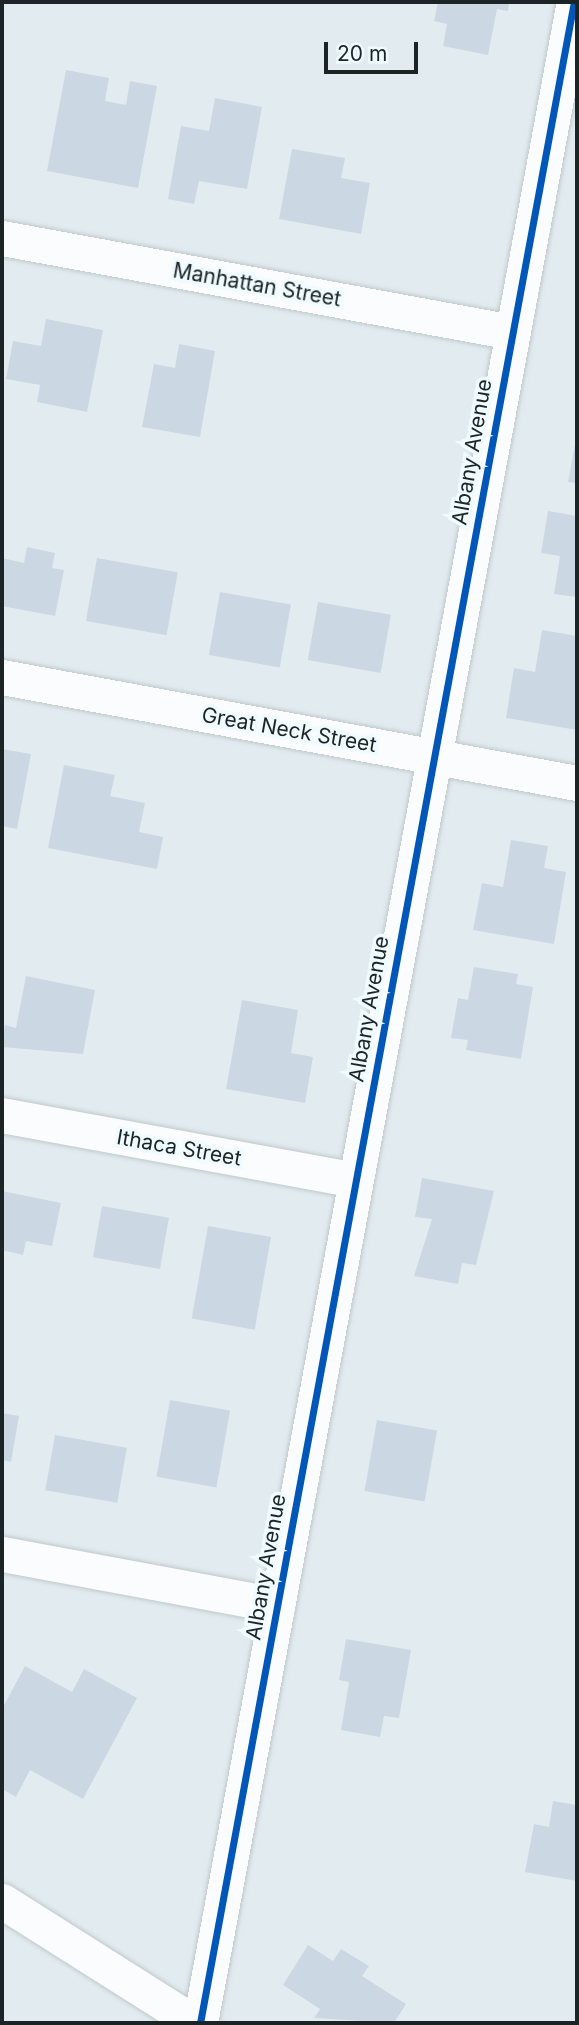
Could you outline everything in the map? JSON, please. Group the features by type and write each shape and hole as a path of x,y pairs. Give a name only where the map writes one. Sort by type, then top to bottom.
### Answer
{"street":[{"name":"Albany Avenue","path":"197,2023 574,2"},
{"name":"Manhattan Street","path":"2,238 512,332"},
{"name":"Great Neck Street","path":"2,677 577,783"},
{"name":"Ithaca Street","path":"2,1115 355,1180"},
{"path":"2,1554 277,1605"},
{"path":"2,1901 197,2023"}],"building":[{"path":"438,2 509,2 508,11 497,9 488,55 443,46 447,24 434,21"},
{"path":"66,70 109,78 105,101 126,105 130,81 157,86 138,188 47,171"},
{"path":"215,98 262,107 247,189 199,181 194,204 168,199 181,126 209,131"},
{"path":"292,149 345,158 341,178 370,183 361,234 279,219"},
{"path":"46,319 103,330 87,412 37,402 40,385 6,379 13,341 41,346"},
{"path":"179,344 215,351 200,437 142,427 154,364 175,368"},
{"path":"577,439 577,483 568,482"},
{"path":"548,511 577,516 577,597 554,594 560,556 541,553"},
{"path":"27,547 55,553 52,568 64,570 55,616 2,606 2,558 24,563"},
{"path":"97,558 178,572 167,635 86,621"},
{"path":"220,592 291,605 280,668 209,655"},
{"path":"318,602 391,615 381,673 308,660"},
{"path":"542,630 577,636 577,730 506,718 514,668 535,672"},
{"path":"2,749 31,754 17,829 2,826"},
{"path":"64,765 115,775 110,796 145,803 139,832 163,837 157,869 48,848"},
{"path":"511,840 548,846 544,868 566,872 554,944 473,930 482,883 503,887"},
{"path":"474,967 518,974 516,984 533,987 521,1059 466,1050 468,1040 451,1038 458,998 468,1000"},
{"path":"26,976 95,990 83,1054 2,1047 5,1025 16,1028"},
{"path":"242,1000 298,1010 291,1053 313,1057 305,1103 226,1089"},
{"path":"422,1178 494,1191 476,1265 462,1263 458,1284 414,1276 432,1219 415,1217"},
{"path":"2,1191 61,1203 52,1246 26,1241 23,1255 2,1250"},
{"path":"102,1206 169,1218 160,1269 93,1257"},
{"path":"208,1226 271,1237 255,1330 192,1319"},
{"path":"170,1400 230,1411 217,1487 156,1477"},
{"path":"2,1413 19,1416 11,1462 2,1460"},
{"path":"377,1420 437,1431 425,1501 364,1491"},
{"path":"55,1435 127,1448 117,1503 45,1490"},
{"path":"346,1639 411,1650 399,1718 384,1716 380,1737 341,1730 349,1682 339,1680"},
{"path":"25,1666 72,1692 84,1669 137,1698 83,1799 30,1770 16,1797 2,1789 2,1709"},
{"path":"553,1801 577,1805 577,1881 525,1872 534,1824 549,1827"},
{"path":"308,1945 333,1961 341,1949 369,1966 362,1976 406,2004 394,2023 314,2018 320,2009 283,1985"}],"cycle path":[{"path":"200,2023 574,2"}]}
